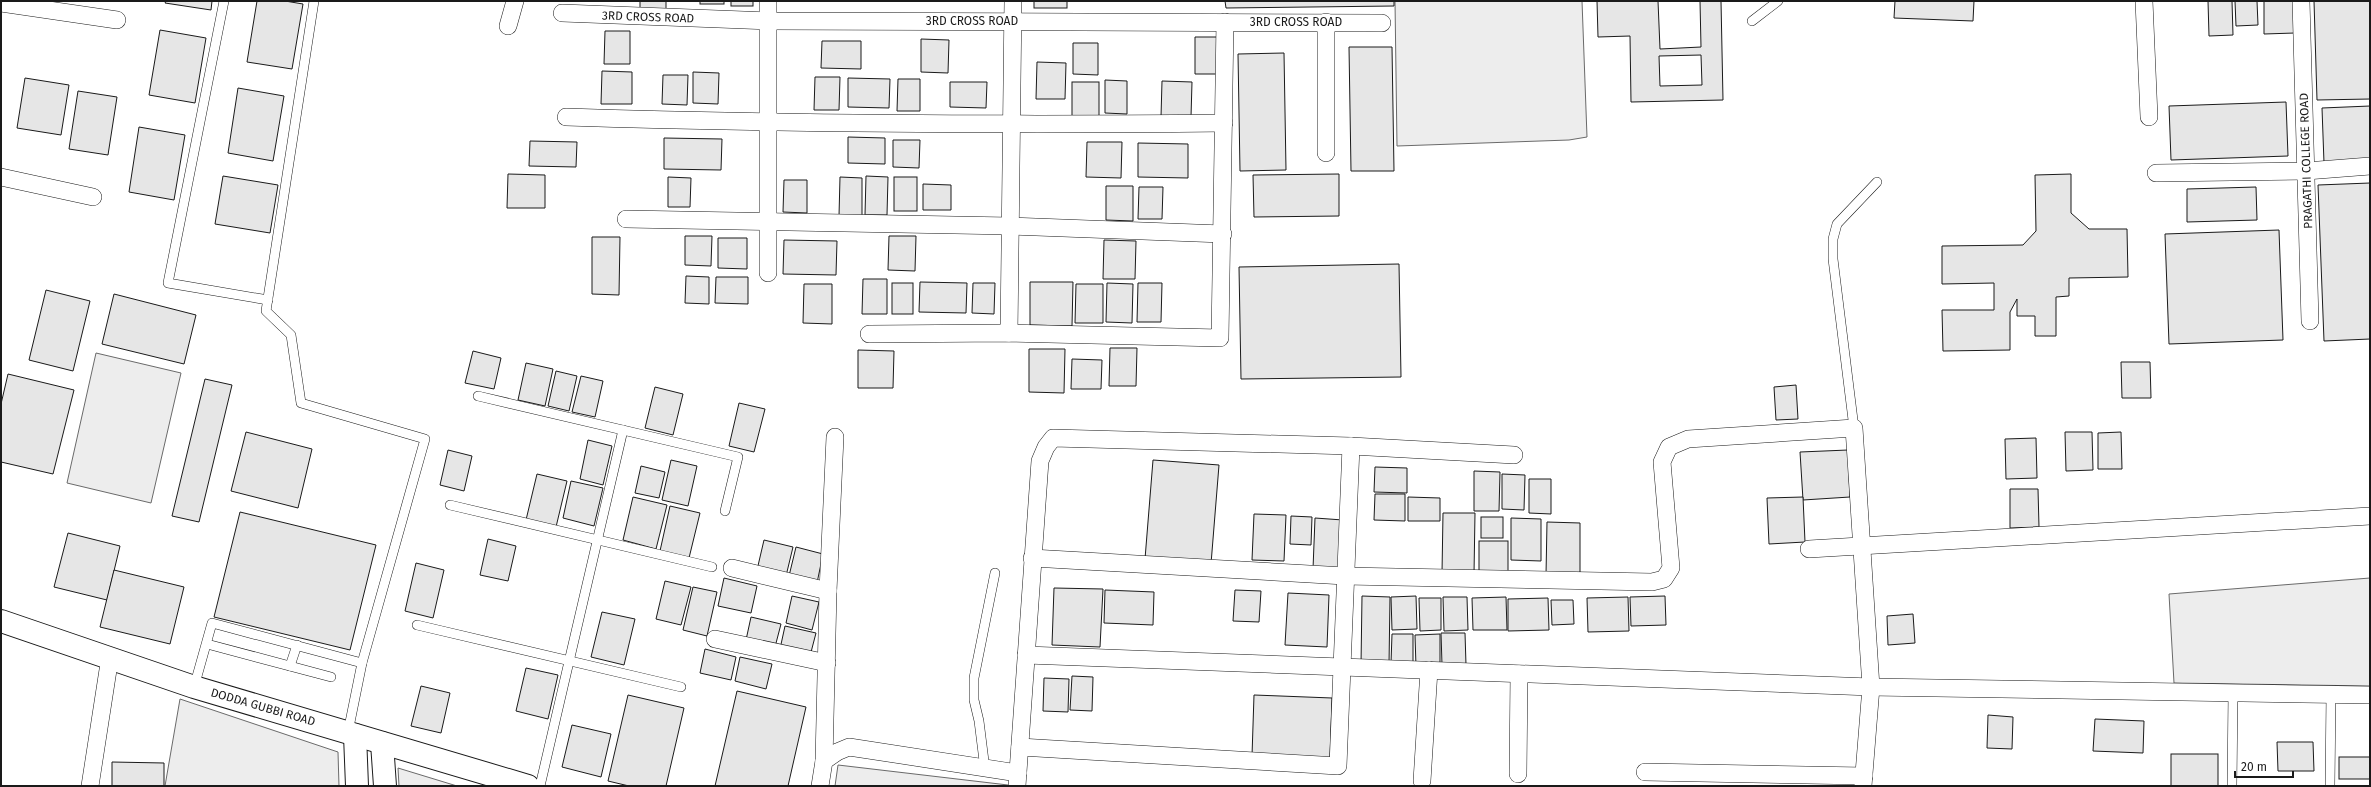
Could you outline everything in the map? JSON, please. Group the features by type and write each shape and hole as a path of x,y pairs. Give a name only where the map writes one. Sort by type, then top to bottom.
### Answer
{"street":[{"path":"508,26 515,1"},
{"path":"768,1 768,273"},
{"path":"1009,333 1013,1"},
{"path":"2144,1 2149,117"},
{"name":"PRAGATHI COLLEGE ROAD","path":"2301,1 2310,321"},
{"path":"1,3 117,20"},
{"name":"3RD CROSS ROAD","path":"562,14 768,21 1382,23"},
{"path":"869,334 1009,333 1220,338 1223,234 1225,22"},
{"path":"1326,22 1326,152"},
{"path":"566,117 767,124 1012,125 1224,123"},
{"path":"2156,173 2306,171 2370,166"},
{"path":"1,177 93,198"},
{"path":"626,219 768,220 1010,226 1223,234"},
{"path":"1032,558 1345,576 1652,582 1664,579 1671,568 1662,462 1669,447 1688,439 1854,428 1871,687 1863,781 1674,779 1645,772"},
{"path":"820,786 824,761 828,591 835,437"},
{"path":"824,761 837,752 849,747 985,769 1018,779 1032,558 1040,460 1046,447 1053,438 1351,446 1514,455"},
{"path":"1020,747 1338,766 1351,446"},
{"path":"1809,548 2370,516"},
{"path":"732,568 828,591"},
{"name":"DODDA GUBBI ROAD","path":"1,621 194,687 382,744 528,786"},
{"path":"715,638 827,663"},
{"path":"1026,655 1871,687 2370,695"},
{"path":"90,786 110,658"},
{"path":"1422,781 1428,670"},
{"path":"1518,774 1519,674"},
{"path":"352,734 357,786"},
{"path":"382,744 385,786"}],"lane":[{"path":"224,1 168,284 268,300"},
{"path":"314,1 266,311 291,335 301,403 425,439 362,663 352,734"},
{"path":"1752,21 1778,1"},
{"path":"1854,428 1833,259 1833,239 1837,224 1878,182"},
{"path":"478,396 738,457 725,512"},
{"path":"540,786 623,430"},
{"path":"450,505 712,567"},
{"path":"985,769 979,721 974,700 974,678 995,573"},
{"path":"194,687 212,623 362,663"},
{"path":"417,625 681,687"},
{"path":"207,644 331,677"},
{"path":"290,666 297,645"},
{"path":"2232,786 2233,693"},
{"path":"2330,786 2331,694"}],"shaded area":[{"path":"1395,1 1582,1 1587,137 1569,140 1397,146"},
{"path":"96,353 181,373 151,503 67,483"},
{"path":"2370,578 2370,686 2174,683 2169,594"},
{"path":"180,699 338,752 339,786 165,786"},
{"path":"838,765 1008,785 1008,786 835,786"},
{"path":"398,768 457,786 399,786"}],"building":[{"path":"166,1 212,1 211,10 165,3"},
{"path":"257,1 285,1 303,4 292,69 247,62"},
{"path":"640,1 666,1 666,10 640,9"},
{"path":"700,1 724,1 724,4 700,4"},
{"path":"731,1 753,1 753,6 731,6"},
{"path":"1034,1 1067,1 1067,8 1034,8"},
{"path":"1225,1 1394,1 1394,6 1226,8"},
{"path":"1597,1 1658,1 1660,49 1701,47 1700,1 1721,1 1723,100 1631,102 1630,36 1598,37","holes":["1701,55 1702,85 1660,86 1659,56"]},
{"path":"1895,1 1974,1 1973,21 1894,18"},
{"path":"2208,1 2232,1 2233,35 2209,36"},
{"path":"2235,1 2257,1 2258,25 2236,26"},
{"path":"2264,1 2295,1 2295,33 2264,34"},
{"path":"2314,1 2370,1 2370,99 2317,100"},
{"path":"160,30 206,38 195,103 149,95"},
{"path":"605,31 630,31 630,64 604,64"},
{"path":"1195,37 1221,37 1220,74 1195,74"},
{"path":"921,39 949,40 948,73 921,72"},
{"path":"822,41 861,41 861,69 821,68"},
{"path":"1073,43 1098,43 1098,75 1073,74"},
{"path":"1349,47 1392,47 1394,171 1351,171"},
{"path":"1284,53 1286,170 1240,171 1238,54"},
{"path":"1037,62 1066,63 1065,99 1036,99"},
{"path":"602,71 632,72 632,104 601,104"},
{"path":"693,72 719,73 718,104 693,103"},
{"path":"663,75 688,75 687,105 662,104"},
{"path":"815,77 840,77 839,110 814,110"},
{"path":"25,78 69,85 61,135 17,128"},
{"path":"848,78 890,79 889,108 848,107"},
{"path":"898,79 920,79 920,111 897,111"},
{"path":"1105,80 1127,81 1127,114 1105,113"},
{"path":"1162,81 1192,82 1191,117 1161,117"},
{"path":"950,82 987,82 986,108 950,107"},
{"path":"1072,82 1099,82 1099,118 1072,118"},
{"path":"238,88 284,96 273,161 228,153"},
{"path":"78,91 117,97 108,155 69,149"},
{"path":"2286,102 2288,156 2171,160 2169,106"},
{"path":"2370,106 2370,161 2324,163 2322,108"},
{"path":"139,127 185,135 174,200 129,192"},
{"path":"848,137 885,138 885,164 848,163"},
{"path":"664,138 722,139 721,170 664,169"},
{"path":"893,140 920,140 919,168 893,167"},
{"path":"530,141 577,142 576,167 529,166"},
{"path":"1087,142 1122,142 1121,178 1086,177"},
{"path":"1138,143 1188,144 1188,178 1138,177"},
{"path":"508,174 545,175 545,208 507,208"},
{"path":"1339,174 1339,216 1254,217 1253,175"},
{"path":"2071,174 2071,213 2089,229 2127,229 2128,277 2069,278 2069,296 2056,297 2056,336 2035,336 2035,316 2017,316 2017,299 2010,312 2010,350 1943,351 1942,310 1994,310 1994,283 1942,284 1942,246 2023,245 2036,231 2035,175"},
{"path":"223,176 278,185 270,233 215,224"},
{"path":"866,176 888,177 887,215 865,215"},
{"path":"668,177 691,178 690,207 668,207"},
{"path":"840,177 862,178 862,216 839,216"},
{"path":"894,177 917,177 917,211 894,211"},
{"path":"784,180 807,180 807,213 783,212"},
{"path":"2370,183 2370,339 2324,341 2318,185"},
{"path":"923,184 951,185 951,210 923,210"},
{"path":"1106,186 1133,186 1133,221 1106,220"},
{"path":"1139,187 1163,187 1162,219 1138,219"},
{"path":"2256,187 2257,220 2187,222 2187,189"},
{"path":"2279,230 2283,340 2169,344 2165,234"},
{"path":"685,236 712,236 711,266 685,265"},
{"path":"889,236 916,236 915,271 888,270"},
{"path":"592,237 620,237 619,295 592,294"},
{"path":"718,238 747,238 747,269 718,268"},
{"path":"784,240 837,241 836,275 783,274"},
{"path":"1104,240 1136,241 1135,279 1103,279"},
{"path":"1399,264 1401,377 1241,379 1239,267"},
{"path":"686,276 709,277 709,304 685,303"},
{"path":"716,277 748,277 748,304 715,303"},
{"path":"863,279 887,279 887,314 862,314"},
{"path":"920,282 967,283 966,313 919,312"},
{"path":"1030,282 1073,282 1072,326 1030,325"},
{"path":"892,283 913,283 913,314 892,314"},
{"path":"973,283 995,283 994,314 972,313"},
{"path":"1107,283 1133,284 1132,323 1106,322"},
{"path":"1138,283 1162,283 1161,322 1137,322"},
{"path":"804,284 832,284 832,324 803,323"},
{"path":"1076,284 1103,284 1103,323 1075,323"},
{"path":"46,290 90,301 73,371 29,360"},
{"path":"114,294 196,315 184,364 102,344"},
{"path":"1110,348 1137,348 1136,386 1109,386"},
{"path":"1029,349 1065,349 1064,393 1029,392"},
{"path":"858,350 894,351 893,388 858,388"},
{"path":"473,351 501,358 494,389 465,383"},
{"path":"1072,359 1102,360 1101,389 1071,389"},
{"path":"2121,362 2150,362 2151,398 2122,398"},
{"path":"526,363 553,369 545,406 518,400"},
{"path":"556,371 577,376 569,411 548,406"},
{"path":"8,374 74,390 53,474 1,462 1,404"},
{"path":"581,376 603,381 595,417 572,412"},
{"path":"205,379 232,385 199,522 172,516"},
{"path":"1796,385 1798,419 1776,420 1774,387"},
{"path":"655,387 683,394 673,435 645,428"},
{"path":"739,403 765,409 754,452 729,446"},
{"path":"246,432 312,449 298,508 231,491"},
{"path":"2065,432 2092,432 2093,470 2066,471"},
{"path":"2121,432 2122,469 2098,469 2098,433"},
{"path":"2036,438 2037,478 2006,479 2005,439"},
{"path":"588,440 612,446 603,485 580,479"},
{"path":"448,450 472,456 464,491 440,485"},
{"path":"1848,450 1850,497 1803,500 1800,452"},
{"path":"671,460 697,466 688,506 662,500"},
{"path":"1153,460 1219,465 1211,564 1145,559"},
{"path":"641,466 665,472 659,498 635,493"},
{"path":"1375,467 1407,468 1407,493 1374,492"},
{"path":"1474,471 1500,472 1499,511 1474,511"},
{"path":"537,474 567,481 556,527 526,520"},
{"path":"1502,474 1525,475 1524,510 1502,509"},
{"path":"1529,479 1551,479 1551,514 1529,513"},
{"path":"571,481 603,488 594,526 563,518"},
{"path":"2010,489 2038,489 2039,527 2010,528"},
{"path":"1375,494 1405,494 1405,521 1374,520"},
{"path":"633,497 667,505 656,549 623,540"},
{"path":"1408,497 1440,498 1440,521 1408,521"},
{"path":"1803,497 1805,542 1769,544 1767,498"},
{"path":"670,506 700,513 689,558 660,551"},
{"path":"240,512 376,545 350,650 214,617"},
{"path":"1443,513 1475,513 1474,574 1442,573"},
{"path":"1254,514 1286,515 1284,561 1252,560"},
{"path":"1291,516 1312,517 1311,545 1290,544"},
{"path":"1481,517 1503,517 1503,538 1481,538"},
{"path":"1315,518 1343,520 1341,570 1313,569"},
{"path":"1511,518 1541,519 1541,561 1511,560"},
{"path":"1547,522 1580,523 1580,576 1546,575"},
{"path":"68,533 120,546 107,600 54,587"},
{"path":"488,539 516,546 508,581 480,575"},
{"path":"764,540 793,547 786,576 757,570"},
{"path":"1479,541 1508,541 1508,574 1479,574"},
{"path":"796,547 823,554 817,583 789,576"},
{"path":"416,563 444,570 433,618 405,611"},
{"path":"114,570 184,587 170,644 100,627"},
{"path":"724,578 757,586 751,613 718,606"},
{"path":"665,581 691,587 681,625 656,619"},
{"path":"693,587 717,592 707,636 683,630"},
{"path":"1054,588 1103,589 1100,647 1052,645"},
{"path":"1105,590 1154,592 1153,625 1104,623"},
{"path":"1235,590 1261,591 1259,622 1233,621"},
{"path":"1288,593 1329,595 1327,647 1285,645"},
{"path":"792,596 819,602 812,630 786,623"},
{"path":"1362,596 1390,597 1389,665 1361,665"},
{"path":"1416,596 1417,629 1392,630 1391,597"},
{"path":"1665,596 1666,625 1631,626 1630,597"},
{"path":"1443,597 1467,597 1468,630 1444,631"},
{"path":"1506,597 1507,630 1473,630 1472,598"},
{"path":"1628,597 1629,631 1588,632 1587,598"},
{"path":"1419,598 1441,598 1441,630 1420,631"},
{"path":"1548,598 1549,630 1508,631 1508,599"},
{"path":"1551,600 1573,600 1574,624 1552,625"},
{"path":"602,612 635,619 624,665 591,657"},
{"path":"1913,614 1915,643 1888,645 1887,616"},
{"path":"751,617 781,624 775,647 746,640"},
{"path":"785,626 816,633 810,656 780,649"},
{"path":"1441,633 1465,633 1466,665 1442,665"},
{"path":"1392,634 1413,634 1413,663 1391,663"},
{"path":"1440,634 1440,667 1416,667 1415,635"},
{"path":"705,649 736,657 731,680 700,673"},
{"path":"740,657 772,664 766,689 735,681"},
{"path":"526,668 558,675 548,719 516,711"},
{"path":"1072,676 1093,677 1092,711 1070,710"},
{"path":"1044,678 1069,679 1068,712 1043,711"},
{"path":"421,686 450,693 441,733 411,726"},
{"path":"737,691 806,707 788,786 715,786"},
{"path":"628,695 684,708 666,786 629,786 608,781"},
{"path":"1254,695 1332,698 1330,759 1252,756"},
{"path":"1988,715 2013,717 2012,749 1987,748"},
{"path":"2095,719 2144,721 2143,753 2093,751"},
{"path":"572,725 611,734 601,777 562,767"},
{"path":"2277,742 2313,742 2314,771 2278,771"},
{"path":"2171,754 2218,754 2218,786 2171,786"},
{"path":"2339,757 2370,757 2370,779 2339,779"},
{"path":"112,762 164,763 164,786 112,786"}]}
